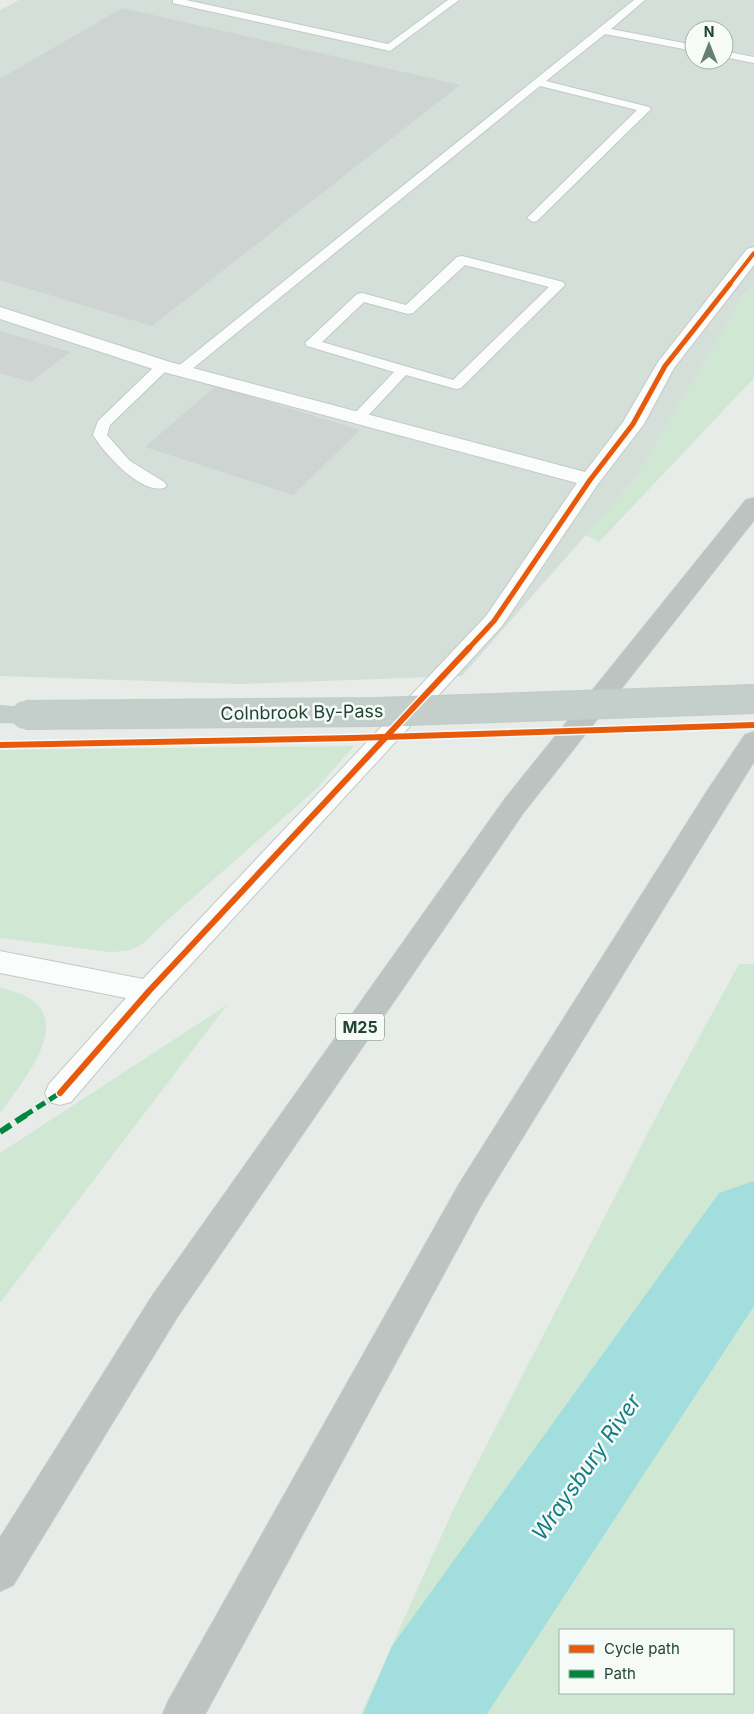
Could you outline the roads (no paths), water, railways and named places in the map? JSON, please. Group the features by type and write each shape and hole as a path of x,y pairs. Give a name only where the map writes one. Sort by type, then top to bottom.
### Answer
{"highway":[{"name":"M25","path":"0,1572 165,1306 514,806 754,505"},
{"name":"Colnbrook By-Pass","path":"0,714 376,712 754,699"},
{"path":"183,1714 470,1193 717,796 754,742"}],"street":[{"path":"60,1093 149,992 494,621 590,480 634,424 665,366 754,253"},
{"path":"0,313 172,368 590,480"},
{"path":"0,706 25,714"},
{"path":"0,962 149,992"}],"lane":[{"path":"177,1 390,48 454,0"},
{"path":"159,484 140,475 116,458 100,435 103,424 640,0"},
{"path":"602,30 684,46"},
{"path":"734,56 754,60"},
{"path":"532,218 645,109 537,82"},
{"path":"462,260 558,285 456,385 403,370 312,343 362,298 408,310 462,260"},
{"path":"358,418 403,370"}],"waterway":[{"name":"Wraysbury River","path":"423,1714 434,1688 754,1223"}]}
